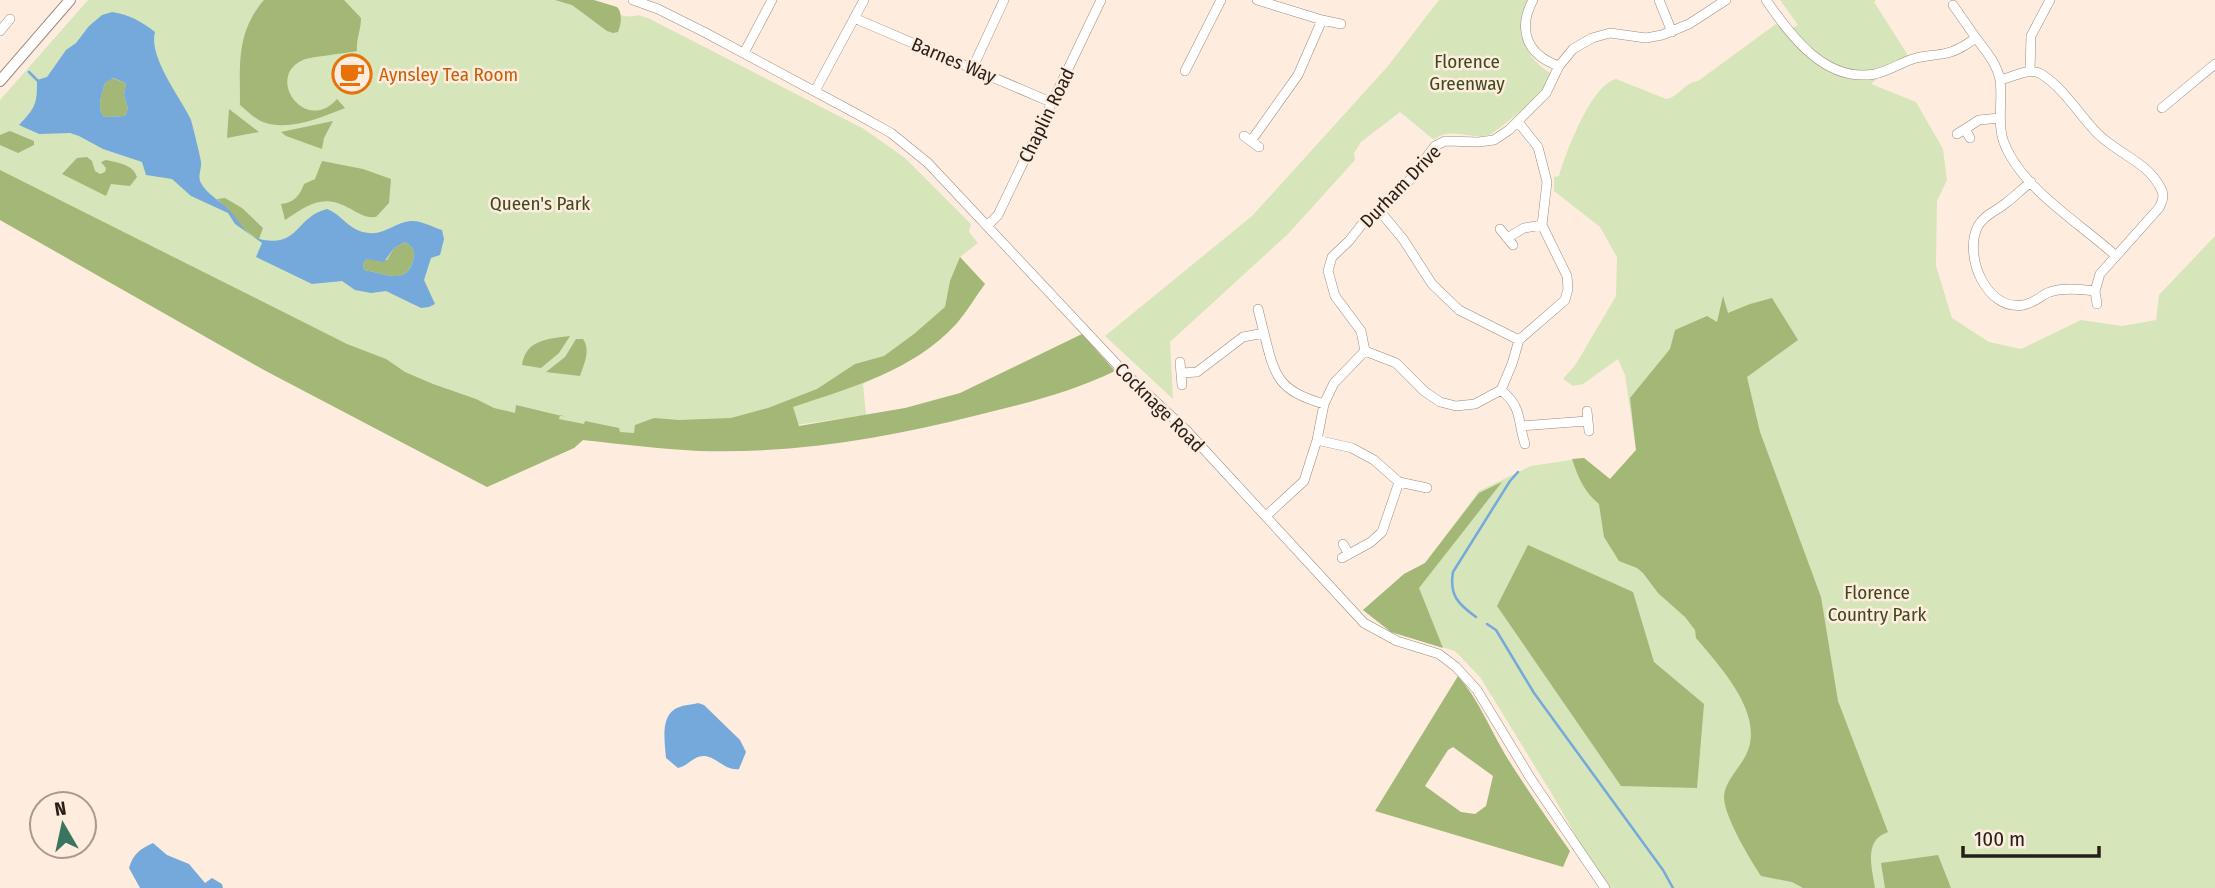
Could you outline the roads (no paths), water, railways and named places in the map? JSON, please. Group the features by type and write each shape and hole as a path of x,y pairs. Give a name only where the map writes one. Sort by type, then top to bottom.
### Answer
{"main road":[{"path":"0,81 70,0"}],"street":[{"path":"744,53 772,0"},
{"path":"815,91 864,0"},
{"path":"973,67 1004,0"},
{"name":"Chaplin Road","path":"986,226 998,215 1101,0"},
{"path":"1185,71 1221,0"},
{"path":"1256,0 1341,24"},
{"path":"1533,0 1524,27 1528,42 1539,56 1559,66"},
{"path":"1659,0 1672,32"},
{"name":"Durham Drive","path":"1362,354 1361,331 1335,296 1328,271 1332,257 1408,182 1435,146 1445,141 1494,140 1518,122 1546,93 1559,66 1573,49 1592,37 1610,33 1646,38 1672,32 1726,0"},
{"path":"1766,0 1789,34 1815,57 1852,75 1878,74 1910,60 1947,53 1976,38"},
{"path":"2030,70 2031,36 2050,0"},
{"name":"Cocknage Road","path":"638,1 744,53 891,133 928,163 1094,340 1187,431 1363,623 1396,641 1439,654 1456,667 1477,690 1531,779 1605,888"},
{"path":"1953,5 1994,63 2000,80 2003,139 2011,157 2058,209 2089,231 2116,256"},
{"name":"Barnes Way","path":"854,18 1053,103"},
{"path":"1251,141 1298,75 1322,20"},
{"path":"2162,108 2215,64"},
{"path":"2000,80 2030,70 2042,75 2072,103 2097,134 2134,159 2161,188 2163,198 2159,208 2100,274 2095,291 2097,304"},
{"path":"1970,138 1961,131 1979,120 2000,118"},
{"path":"1266,516 1304,481 1317,440 1324,404 1334,383 1362,354 1396,363 1424,391 1440,402 1456,407 1475,404 1501,390 1519,340 1565,300 1567,276 1542,225 1547,182 1538,147 1518,122"},
{"path":"2031,182 1978,225 1973,238 1979,276 1987,290 2007,303 2023,305 2050,292 2095,291"},
{"path":"1378,209 1403,239 1432,284 1459,310 1519,340"},
{"path":"1500,229 1510,242 1524,228 1542,225"},
{"path":"1258,309 1269,361 1284,387 1324,404"},
{"path":"1182,373 1198,372 1243,337 1264,333"},
{"path":"1180,362 1182,385"},
{"path":"1501,390 1512,399 1519,410 1525,444"},
{"path":"1521,426 1587,416 1589,431"},
{"path":"1317,440 1352,448 1374,460 1399,482 1427,488"},
{"path":"1343,544 1346,556 1371,542 1382,532 1399,482"}],"water":[{"path":"112,12 124,15 155,32 156,53 191,120 201,159 201,183 247,232 264,240 284,239 309,218 327,209 362,232 380,232 411,221 442,230 444,239 440,255 431,258 424,280 435,304 421,308 386,291 371,293 355,290 342,281 312,284 256,257 262,243 235,224 228,213 191,196 172,179 146,175 142,162 103,149 70,133 39,134 19,125 34,105 37,80 47,77 66,50 102,15","holes":["113,78 126,83 124,95 128,109 125,116 104,117 100,110 101,96 105,83","405,242 414,252 410,269 405,273 393,276 364,270 366,259 384,262 394,248"]},
{"path":"698,703 704,705 740,740 746,752 739,769 730,768 705,756 678,768 666,758 664,732 667,718 677,708"},
{"path":"153,843 167,855 189,864 205,883 212,878 222,884 223,888 140,888 129,868 138,852"}],"waterway":[{"path":"29,72 39,82"},
{"path":"1476,617 1456,598 1452,587 1453,572 1518,472"},
{"path":"1487,624 1496,630 1534,693 1663,870 1673,888"}],"place":[{"name":"Aynsley Tea Room","path":"352,74"}],"park label":[{"name":"Florence Greenway","path":"1467,72"},
{"name":"Queen's Park","path":"540,203"},
{"name":"Florence Country Park","path":"1877,603"}]}
